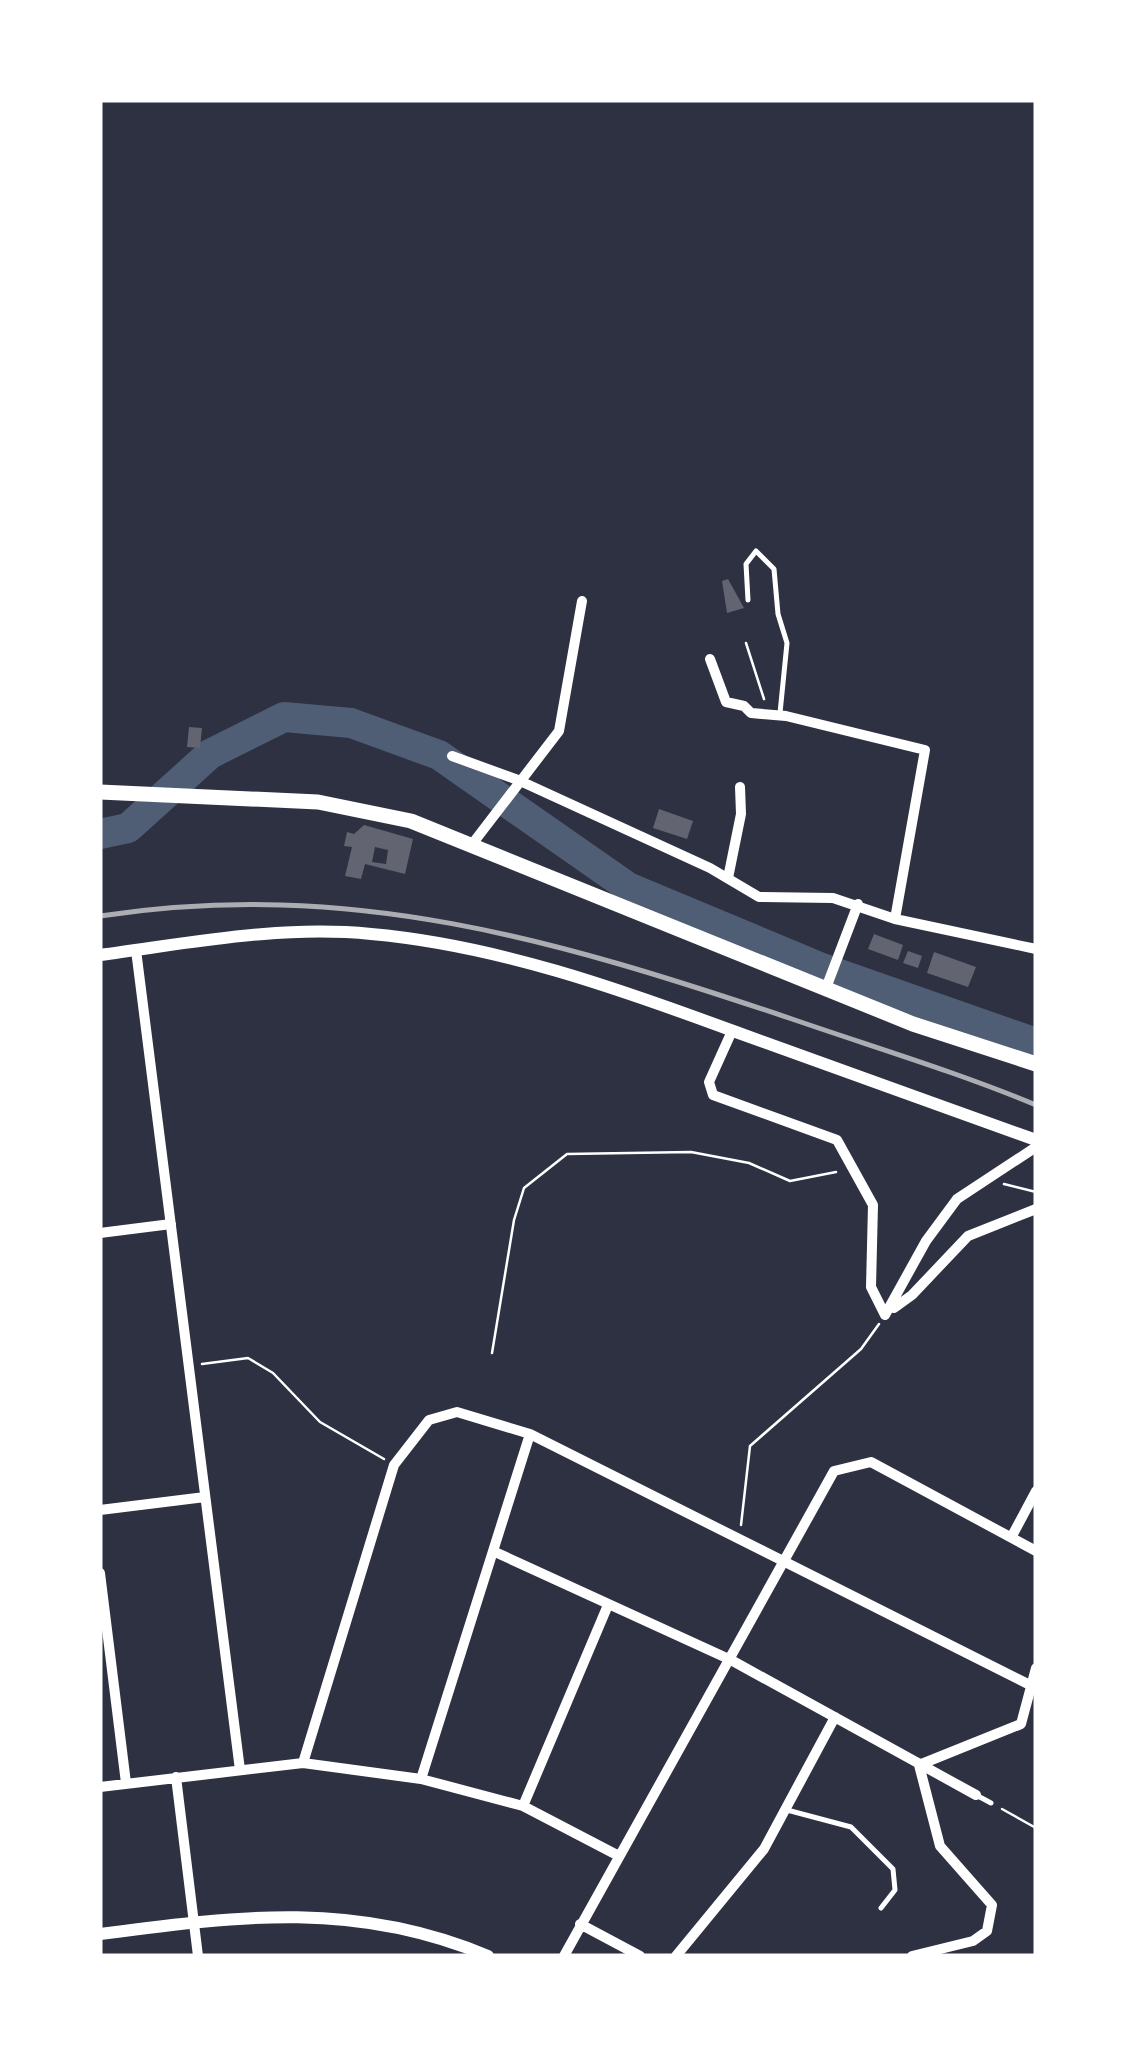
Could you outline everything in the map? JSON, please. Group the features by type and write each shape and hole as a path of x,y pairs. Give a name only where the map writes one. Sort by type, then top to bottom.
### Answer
{"main road":[{"path":"100,792 318,802 411,821 829,982 968,1045 1036,1064"}],"street":[{"path":"473,843 559,731 582,601"},
{"path":"710,659 726,702 925,750 895,919"},
{"path":"452,756 518,780 728,878 759,897 833,898 895,919 1036,949"},
{"path":"728,878 740,814 740,787"},
{"path":"829,982 858,904"},
{"path":"100,955 248,932 370,934 552,970 661,1001 1036,1143"},
{"path":"136,950 240,1770"},
{"path":"732,1031 709,1082 713,1095 837,1140 873,1205 870,1287 885,1315"},
{"path":"885,1315 926,1241 957,1198 994,1176 1036,1143"},
{"path":"885,1315 912,1296 968,1236 1036,1209"},
{"path":"100,1233 171,1224"},
{"path":"302,1763 394,1465 429,1420 457,1412 530,1434 1030,1685"},
{"path":"421,1779 530,1434"},
{"path":"564,1956 834,1471 871,1462 1036,1551"},
{"path":"1012,1536 1036,1492"},
{"path":"100,1510 205,1498"},
{"path":"495,1552 731,1660 976,1794"},
{"path":"100,1573 126,1783"},
{"path":"523,1806 608,1605"},
{"path":"919,1765 1022,1724 1036,1668"},
{"path":"676,1956 764,1848 835,1717"},
{"path":"100,1787 302,1763 421,1779 523,1806 618,1856"},
{"path":"912,1956 973,1942 987,1931 992,1905 940,1846 919,1765"},
{"path":"176,1777 198,1956"},
{"path":"100,1934 278,1914 370,1920 488,1956"},
{"path":"580,1924 640,1956"}],"lane":[{"path":"748,600 746,564 756,551 774,569 778,614 787,643 774,715"},
{"path":"976,1794 991,1802"},
{"path":"787,1810 850,1827 893,1869 895,1890 881,1908"}],"path":[{"path":"746,644 774,715"},
{"path":"492,1352 514,1220 524,1188 568,1154 691,1152 749,1163 790,1181 852,1168"},
{"path":"994,1176 1002,1184 1036,1192"},
{"path":"740,1540 750,1446 861,1349 885,1315"},
{"path":"189,1365 248,1358 273,1373 320,1422 394,1465"},
{"path":"991,1802 1036,1828"}],"building":[{"path":"728,579 744,608 727,613 722,581"},
{"path":"189,727 202,728 200,748 187,747"},
{"path":"659,809 693,821 687,839 653,828"},
{"path":"364,825 413,839 405,874 365,864 361,879 345,876 352,847 344,846 347,832 354,834","holes":["375,847 388,850 386,864 372,862"]},
{"path":"874,934 903,945 898,960 868,949"},
{"path":"908,951 922,956 918,968 903,963"},
{"path":"934,952 976,967 968,987 927,973"}],"waterway":[{"path":"100,834 128,828 210,754 284,717 351,723 439,755 628,887 822,968 1036,1043"}],"railway":[{"path":"100,916 192,906 281,905 367,911 452,924 536,942 705,990 1036,1105"}]}
